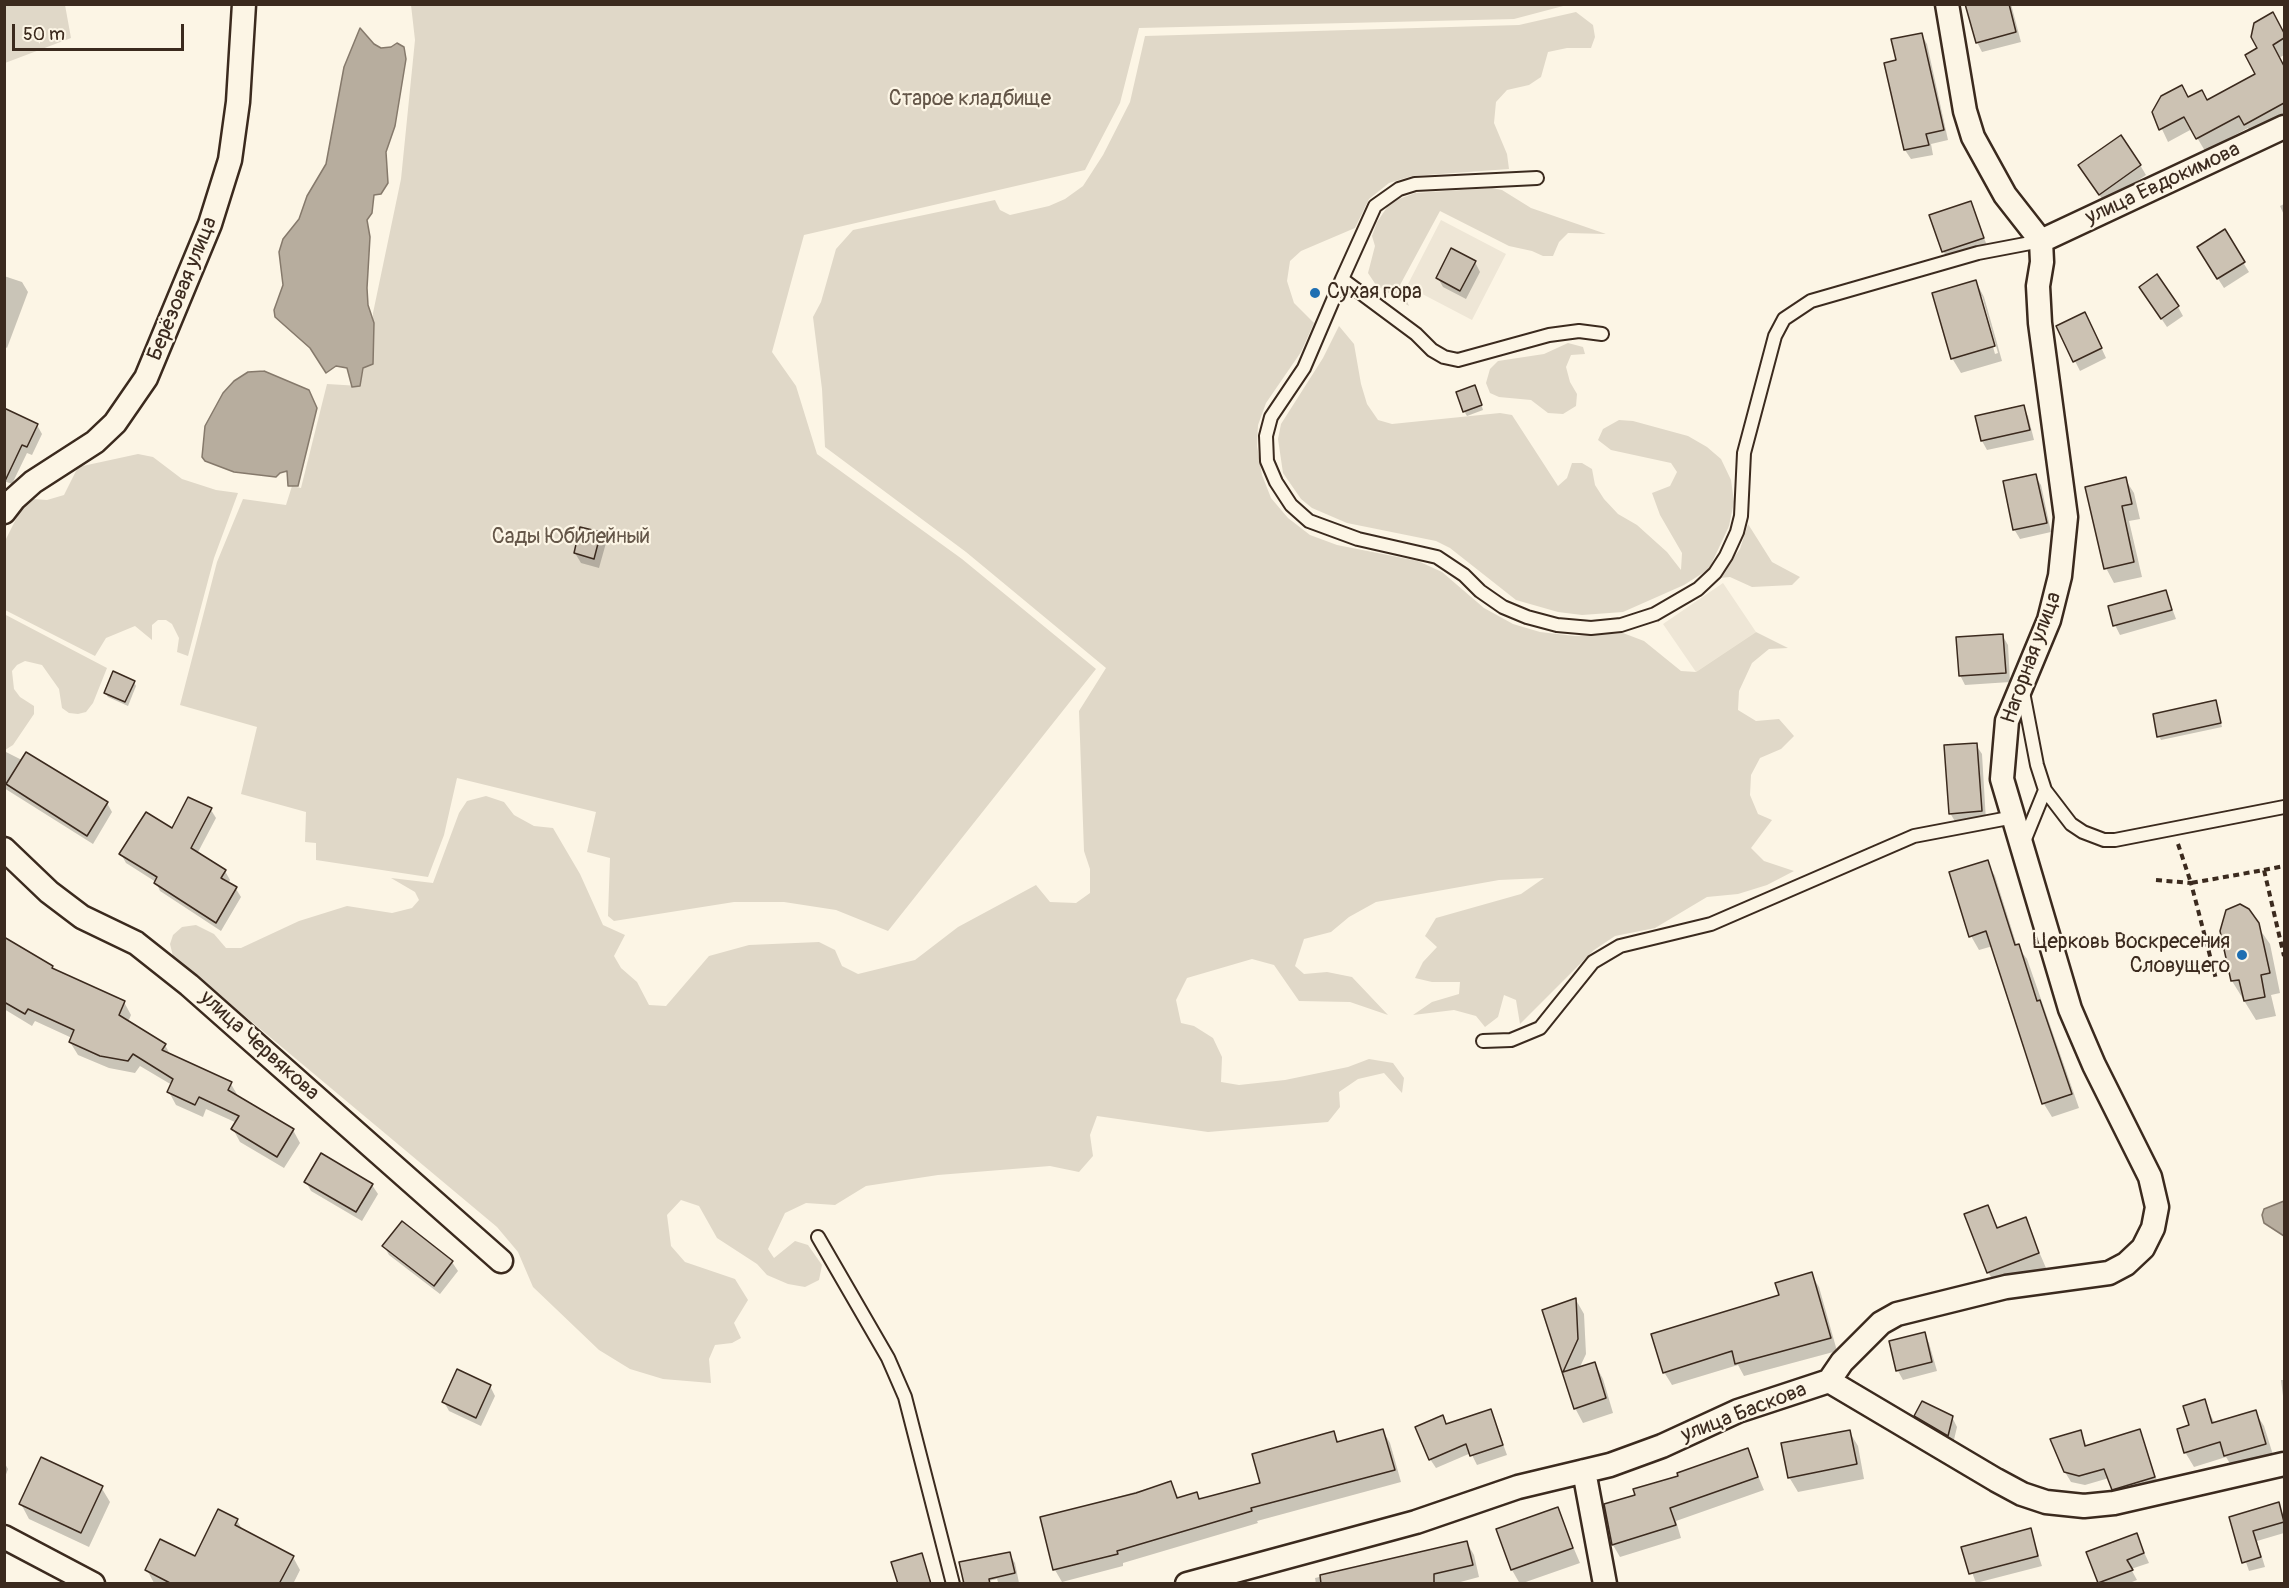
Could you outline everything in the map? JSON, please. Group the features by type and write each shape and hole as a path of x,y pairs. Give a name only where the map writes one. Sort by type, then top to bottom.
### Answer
{"street":[{"name":"Берёзовая улица","path":"4,512 14,499 33,482 95,441 115,423 146,378 210,224 230,160 238,102 244,4"},
{"path":"1947,4 1965,111 1973,137 2005,195 2041,241"},
{"name":"улица Евдокимова","path":"2041,241 2284,127"},
{"name":"Нагорная улица","path":"1829,1381 1842,1362 1881,1323 1897,1314 2006,1287 2109,1273 2126,1264 2143,1248 2153,1228 2157,1207 2150,1177 2094,1065 2070,1008 2002,779 2007,722 2055,599 2064,548 2066,517 2041,333 2038,286 2042,262 2041,241"},
{"name":"улица Червякова","path":"4,849 50,892 82,917 136,943 189,985 501,1261"},
{"name":"улица Баскова","path":"1187,1584 1416,1522 1518,1487 1584,1472 1635,1457 1738,1411 1829,1381 1996,1480 2022,1494 2046,1502 2084,1506 2114,1503 2284,1464"},
{"path":"1584,1472 1605,1584"},
{"path":"4,1537 93,1584"}],"lane":[{"path":"1538,178 1422,183 1399,189 1375,206 1342,279 1318,341 1304,368 1271,417 1266,436 1267,461 1276,482 1291,505 1309,521 1331,531 1437,556 1503,607 1527,617 1557,625 1591,628 1621,624 1655,614 1698,589 1715,573 1737,532 1744,453 1775,336 1784,319 1811,301 1978,253 2041,241"},
{"path":"1342,279 1416,334 1432,350 1444,357 1458,360 1549,335 1579,332 1602,334"},
{"path":"2022,688 2027,726 2045,790 2071,824 2096,838 2115,840 2284,807"},
{"path":"2022,848 2045,790"},
{"path":"1483,1041 1511,1040 1540,1028 1593,962 1620,946 1711,924 1914,836 2014,817"},
{"path":"818,1237 888,1358 905,1396 953,1584"}],"path":[{"path":"2173,829 2191,883 2216,979"},
{"path":"2156,880 2191,883 2284,866"},
{"path":"2264,870 2284,956"}],"shaded area":[{"path":"360,28 374,44 381,48 391,47 397,43 404,47 406,59 395,126 386,152 388,183 381,194 374,195 372,213 367,220 370,237 367,288 368,305 374,323 373,364 363,368 360,386 352,387 347,368 336,366 326,373 310,348 275,317 274,310 283,285 279,252 283,239 299,219 307,196 326,164 344,67"},
{"path":"1441,220 1506,254 1472,320 1407,286"},
{"path":"264,371 309,390 317,408 298,486 288,486 287,471 276,477 234,472 205,461 202,457 205,426 223,393 234,381 248,372"},
{"path":"1723,583 1756,632 1696,672 1663,624"},
{"path":"2284,1201 2284,1236 2264,1223 2262,1215 2264,1209"}],"green space":[{"path":"5,4 65,5 71,38 5,63"},
{"name":"Сады Юбилейный","path":"411,5 1567,5 1514,19 1139,28 1120,103 1085,170 804,235 772,352 796,386 817,454 962,559 1096,669 888,931 836,910 784,902 734,902 614,921 608,916 610,858 587,852 596,812 457,778 444,835 428,877 316,860 316,843 305,842 306,812 241,794 257,727 180,705 217,562 243,499 286,505 292,486 301,488 327,384 360,386 363,368 373,364 373,313 401,179 415,40"},
{"path":"1576,12 1593,25 1595,37 1591,48 1567,48 1548,52 1541,77 1529,85 1507,90 1496,102 1494,123 1507,154 1509,169 1412,176 1389,183 1369,199 1355,228 1301,251 1290,261 1287,281 1294,303 1314,323 1301,352 1266,403 1258,425 1257,446 1262,475 1271,498 1288,518 1310,535 1337,545 1418,561 1442,572 1484,608 1513,624 1540,632 1575,636 1623,633 1644,641 1681,671 1696,672 1756,632 1788,648 1769,649 1752,663 1739,691 1738,710 1756,721 1779,719 1794,736 1781,749 1760,758 1751,775 1750,795 1758,814 1772,820 1751,848 1764,861 1794,871 1767,885 1738,894 1707,897 1655,928 1615,936 1594,950 1520,1024 1516,1000 1504,995 1498,1017 1485,1027 1476,1016 1454,1010 1413,1015 1432,1002 1459,994 1460,982 1432,982 1415,978 1423,962 1437,947 1425,936 1436,918 1521,894 1544,878 1499,880 1376,902 1349,917 1331,932 1304,939 1295,966 1304,974 1327,972 1352,977 1388,1015 1350,1002 1299,1001 1274,965 1252,959 1187,978 1176,1000 1181,1023 1194,1026 1213,1038 1222,1057 1221,1082 1239,1085 1285,1080 1348,1067 1369,1059 1393,1063 1404,1078 1402,1093 1384,1073 1358,1079 1339,1092 1340,1107 1328,1122 1208,1132 1097,1116 1090,1135 1093,1156 1079,1172 1050,1166 938,1175 866,1186 835,1205 806,1203 785,1213 768,1249 774,1258 795,1241 808,1245 822,1265 819,1280 805,1287 788,1284 767,1275 757,1264 717,1238 699,1206 681,1200 667,1215 671,1246 685,1262 735,1279 748,1300 734,1323 741,1338 732,1343 715,1345 709,1359 711,1383 663,1379 630,1369 599,1350 533,1287 518,1252 497,1227 173,956 170,944 173,935 182,927 196,925 214,934 226,948 241,948 299,921 347,906 392,913 412,908 419,900 415,892 391,878 433,883 459,813 467,801 486,796 504,802 514,815 534,826 553,828 580,874 603,925 625,935 614,956 621,968 637,982 649,1005 666,1006 709,956 749,945 819,942 835,950 842,966 858,974 915,960 958,927 1036,885 1050,902 1076,903 1090,893 1090,869 1084,851 1079,711 1106,668 966,552 825,447 822,389 813,317 821,302 836,249 853,230 995,200 1000,210 1010,215 1049,206 1065,199 1083,186 1103,155 1130,102 1145,36 1519,25"},
{"path":"1492,188 1502,190 1531,208 1606,234 1568,233 1559,242 1553,256 1543,256 1509,246 1440,211 1400,285 1409,306 1376,285 1368,273 1375,246 1372,236 1377,222 1388,206 1415,193"},
{"path":"1339,326 1354,344 1367,404 1378,420 1392,424 1500,413 1512,415 1558,486 1567,478 1572,463 1582,463 1592,469 1595,485 1604,499 1618,514 1637,525 1667,552 1681,570 1682,553 1660,515 1652,493 1670,486 1677,472 1671,463 1611,450 1598,440 1603,429 1619,420 1633,421 1688,436 1707,447 1721,459 1731,480 1734,502 1729,526 1709,569 1684,585 1623,612 1582,615 1558,612 1516,600 1450,548 1436,541 1347,523 1312,508 1301,499 1283,473 1278,439 1281,424 1323,358"},
{"path":"1568,343 1583,347 1585,354 1571,355 1566,367 1570,382 1577,394 1576,406 1563,414 1548,413 1531,400 1499,397 1490,393 1486,383 1490,369 1498,361 1544,354"},
{"path":"138,454 153,457 182,479 216,490 238,493 214,558 188,656 177,652 179,638 172,624 166,620 158,620 152,625 152,640 135,626 106,638 95,656 5,610 5,541 23,505 34,499 47,500 64,495 78,467"},
{"path":"1748,524 1772,562 1800,577 1792,585 1752,587 1730,577 1719,578 1740,549"},
{"path":"4,614 107,668 93,703 86,712 78,714 69,713 62,708 59,689 42,665 25,661 17,665 12,671 14,689 20,697 34,706 34,714 13,745 5,750"}],"building":[{"path":"1965,4 2009,4 2016,32 1976,43"},
{"path":"2273,12 2284,33 2284,38 2273,45 2284,66 2284,103 2244,125 2239,116 2196,139 2184,117 2159,130 2152,112 2161,96 2182,85 2188,97 2202,90 2207,100 2255,74 2245,55 2257,48 2251,37 2254,23"},
{"path":"1922,33 1944,130 1926,134 1929,145 1904,150 1884,63 1896,60 1891,39"},
{"path":"2121,135 2141,165 2099,195 2078,165"},
{"path":"1971,201 1984,238 1942,252 1929,215"},
{"path":"2225,229 2245,262 2217,279 2197,247"},
{"path":"1451,248 1476,261 1460,291 1436,278"},
{"path":"2157,274 2179,306 2161,319 2139,287"},
{"path":"1976,280 1995,346 1951,359 1932,293"},
{"path":"2085,312 2102,348 2073,362 2056,326"},
{"path":"1475,385 1482,405 1463,412 1456,392"},
{"path":"2024,405 2030,430 1981,441 1975,416"},
{"path":"4,408 38,424 27,447 22,445 4,483"},
{"path":"2036,474 2047,523 2013,530 2003,481"},
{"path":"2126,477 2132,504 2122,506 2134,562 2104,569 2085,487"},
{"path":"580,527 601,532 594,559 574,553"},
{"path":"2166,590 2172,610 2113,626 2108,606"},
{"path":"2003,634 2006,673 1959,676 1956,637"},
{"path":"113,671 135,681 125,702 104,693"},
{"path":"2216,700 2221,723 2157,737 2153,714"},
{"path":"1977,743 1982,811 1949,814 1944,745"},
{"path":"26,752 108,802 87,836 6,784"},
{"path":"188,797 212,808 191,848 226,870 221,878 237,887 216,923 154,883 157,877 119,854 146,812 172,828"},
{"path":"1988,860 2015,945 2019,944 2037,1001 2040,1000 2072,1094 2042,1104 1986,931 1969,937 1949,872"},
{"name":"Церковь Воскресения Словущего","path":"2240,904 2249,909 2259,923 2270,973 2261,975 2265,997 2244,1001 2239,980 2231,981 2220,931 2226,910"},
{"path":"4,937 53,966 52,968 125,1001 119,1015 166,1044 162,1050 232,1082 228,1090 294,1129 277,1157 231,1129 239,1116 199,1097 195,1105 167,1092 173,1079 133,1054 128,1061 100,1056 69,1042 74,1030 28,1009 25,1014 4,1002"},
{"path":"321,1153 373,1184 356,1212 304,1182"},
{"path":"1988,1205 1997,1228 2026,1217 2039,1253 1987,1273 1964,1214"},
{"path":"402,1221 453,1261 434,1286 382,1246"},
{"path":"1812,1272 1831,1338 1735,1364 1732,1351 1663,1373 1651,1334 1779,1295 1775,1283"},
{"path":"1576,1298 1578,1339 1563,1372 1595,1362 1606,1398 1574,1409 1542,1310"},
{"path":"1925,1332 1932,1362 1896,1371 1889,1341"},
{"path":"457,1369 491,1385 476,1418 442,1402"},
{"path":"2205,1399 2212,1423 2256,1410 2266,1444 2224,1456 2220,1442 2184,1453 2177,1429 2189,1425 2183,1406"},
{"path":"1922,1401 1953,1416 1948,1436 1914,1416"},
{"path":"1491,1409 1503,1445 1470,1456 1466,1444 1429,1460 1415,1427 1443,1415 1446,1424"},
{"path":"1383,1429 1395,1470 1251,1508 1252,1511 1117,1551 1118,1554 1053,1570 1040,1517 1136,1493 1171,1481 1177,1498 1197,1492 1199,1499 1260,1483 1252,1454 1334,1431 1337,1442"},
{"path":"2140,1429 2155,1477 2112,1490 2104,1469 2079,1476 2064,1472 2050,1439 2081,1430 2085,1446"},
{"path":"1850,1430 1857,1464 1788,1478 1781,1443"},
{"path":"1748,1448 1758,1477 1670,1508 1676,1525 1612,1545 1604,1504 1635,1495 1633,1489 1678,1476 1677,1473"},
{"path":"41,1457 103,1486 81,1533 19,1504"},
{"path":"2279,1502 2284,1522 2253,1531 2261,1557 2242,1563 2229,1517"},
{"path":"1558,1507 1573,1548 1511,1570 1496,1529"},
{"path":"218,1509 238,1519 235,1525 294,1556 279,1584 172,1584 145,1570 160,1539 195,1556"},
{"path":"2031,1528 2038,1556 1969,1574 1961,1547"},
{"path":"2137,1533 2144,1553 2127,1560 2133,1570 2098,1583 2086,1552"},
{"path":"1467,1541 1473,1565 1434,1574 1434,1584 1321,1584 1320,1575"},
{"path":"1010,1552 1015,1573 989,1579 990,1584 964,1584 959,1562"},
{"path":"922,1553 931,1584 898,1584 891,1562"}],"place":[{"name":"Сухая гора","path":"1315,293"},
{"name":"Церковь Воскресения Словущего","path":"2242,955"}],"park label":[{"name":"Старое кладбище","path":"970,100"}]}
